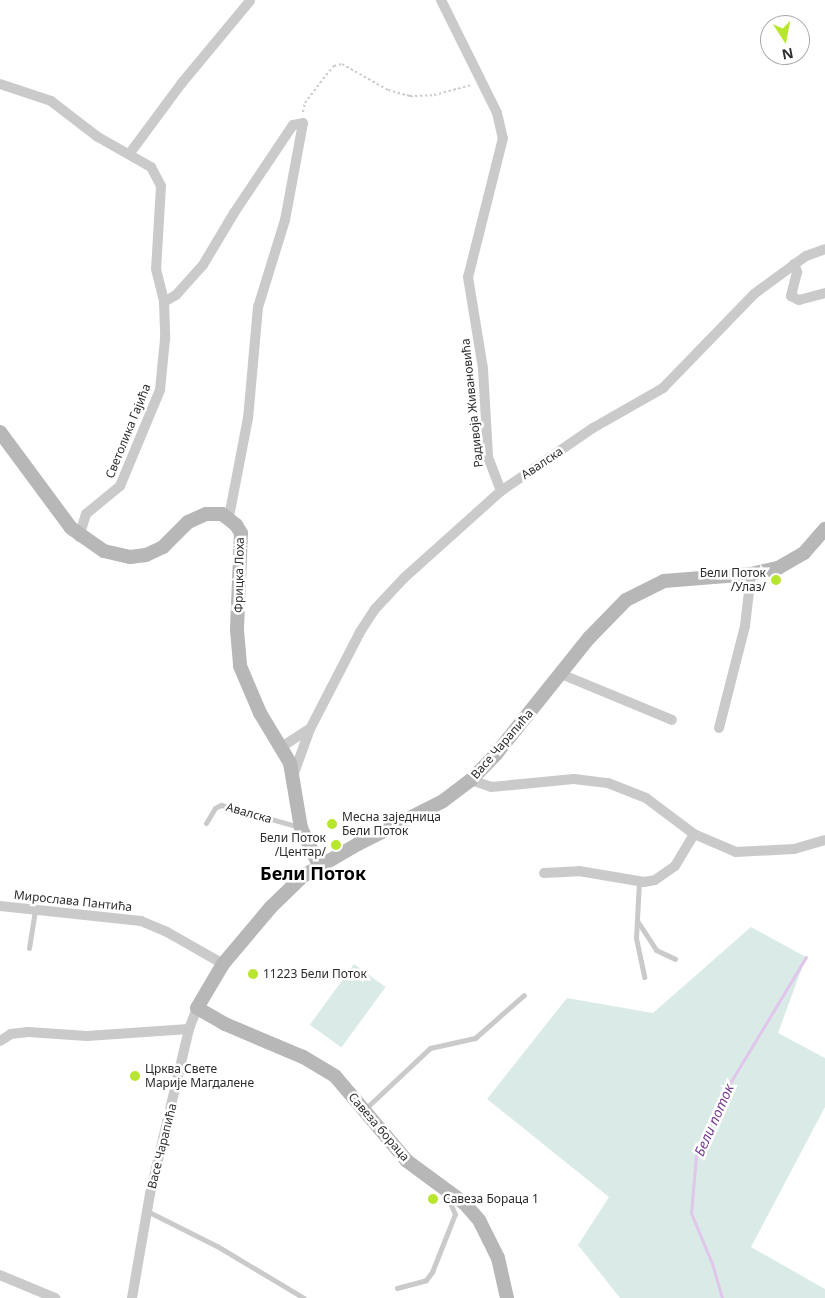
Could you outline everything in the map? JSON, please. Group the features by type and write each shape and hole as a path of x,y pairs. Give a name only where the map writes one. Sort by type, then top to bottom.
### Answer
{"street":[{"name":"Радивоја Живановића","path":"441,0 500,120 502,147 476,240 468,277 483,369 488,457 501,491"},
{"path":"130,153 192,70 250,1"},
{"name":"Светолика Гајића","path":"0,84 51,101 98,138 130,153 156,172 161,186 156,269 164,302 164,372 160,390 120,486 86,514 79,537"},
{"path":"0,432 79,537 104,551 138,557 164,547 196,517 216,512 229,517 248,418 258,307 285,220 304,127 301,122 293,125 234,212 203,265 176,295 164,302"},
{"name":"Авалска","path":"294,773 310,729 352,646 375,609 430,552 501,491 593,428 663,388 731,316 794,264 825,249"},
{"path":"794,264 797,272 791,296 799,300 825,294"},
{"name":"Фрицка Лоха","path":"229,517 241,533 237,630 240,666 261,716 282,746"},
{"name":"Васе Чарапића","path":"132,1298 147,1211 189,1029 197,1008 223,964 275,902 319,865 443,801 471,780 606,619 640,591 675,579 751,574 778,568 797,558 825,529"},
{"path":"719,728 746,626 751,574"},
{"path":"561,674 672,720"},
{"path":"282,746 310,729"},
{"name":"Авалска","path":"282,746 294,773 301,828 319,865"},
{"path":"471,780 491,787 574,779 608,783 646,798 694,834 720,847 746,853 799,848 825,840"},
{"path":"544,873 598,873 639,881 655,880 668,873 694,834"},
{"name":"Мирослава Пантића","path":"0,906 35,912 141,921 168,932 223,964"},
{"name":"Савеза бораца","path":"197,1008 328,1071 407,1161 464,1203 489,1237 506,1298"},
{"path":"0,1041 10,1034 28,1032 87,1036 189,1029"},
{"path":"0,1275 55,1298"}],"lane":[{"name":"Авалска","path":"206,823 215,808 221,805 301,828"},
{"path":"639,881 636,938 644,977"},
{"path":"29,948 35,912"},
{"path":"636,919 656,950 675,959"},
{"path":"364,1110 430,1048 441,1043 457,1044 475,1038 524,995"},
{"path":"397,1288 426,1280 432,1272 455,1214 444,1189"},
{"path":"147,1211 217,1246 304,1298"}],"path":[{"path":"301,122 305,103 334,66 342,64 388,90 410,96 434,95 482,82"}],"shaded area":[{"path":"751,927 806,957 778,1033 825,1058 825,1107 751,1247 825,1289 825,1298 620,1298 578,1245 609,1197 487,1099 567,998 653,1013"},
{"path":"354,964 386,987 341,1048 310,1025"}],"waterway":[{"name":"Бели поток","path":"722,1298 713,1266 691,1213 696,1156 730,1083 806,957"}],"place":[{"name":"Бели Поток /Улаз/","path":"776,580"},
{"name":"Месна заједница Бели Поток","path":"332,824"},
{"name":"Бели Поток /Центар/","path":"336,845"},
{"name":"11223 Бели Поток","path":"253,974"},
{"name":"Црква Свете Марије Магдалене","path":"135,1076"},
{"name":"Савеза Бораца 1","path":"433,1199"}],"district":[{"name":"Бели Поток","path":"313,873"}]}
